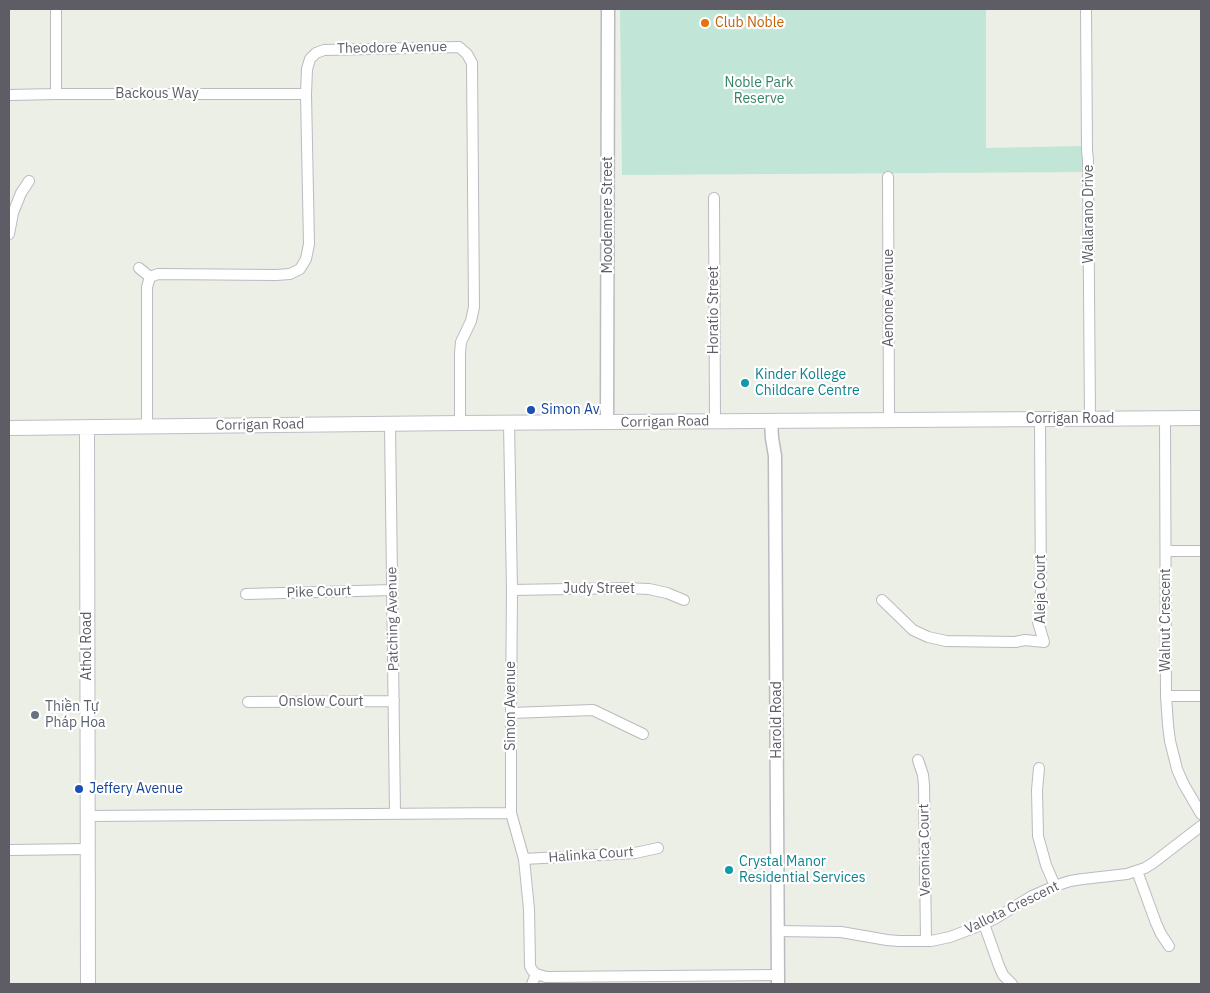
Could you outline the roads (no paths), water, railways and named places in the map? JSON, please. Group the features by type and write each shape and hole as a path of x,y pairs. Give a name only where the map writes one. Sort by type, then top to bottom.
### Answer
{"main road":[{"name":"Corrigan Road","path":"9,428 460,422 1201,418"},
{"name":"Athol Road","path":"88,428 88,984"}],"street":[{"path":"56,9 56,94"},
{"name":"Moodemere Street","path":"608,9 608,422"},
{"name":"Wallarano Drive","path":"1086,9 1090,419"},
{"name":"Theodore Avenue","path":"150,277 158,274 276,275 290,274 300,269 306,259 309,244 306,94 307,69 310,59 316,53 324,50 459,47 467,54 472,63 474,306 471,321 461,342 460,422"},
{"name":"Backous Way","path":"9,95 306,94"},
{"name":"Aenone Avenue","path":"888,177 889,420"},
{"path":"9,234 13,213 21,193 29,181"},
{"name":"Horatio Street","path":"714,198 715,421"},
{"path":"139,268 150,277 147,287 147,427"},
{"name":"Walnut Crescent","path":"1165,418 1166,696 1170,741 1177,769 1201,814"},
{"name":"Aleja Court","path":"882,600 913,630 937,639 946,641 1015,642 1026,640 1044,642 1038,622 1041,609 1040,419"},
{"name":"Harold Road","path":"775,421 772,438 775,456 778,979"},
{"name":"Simon Avenue","path":"509,423 512,590 511,812 524,859 529,909 530,966 536,974"},
{"name":"Patching Avenue","path":"390,424 395,814"},
{"path":"1166,552 1201,551"},
{"name":"Judy Street","path":"512,590 649,589 667,593 684,600"},
{"name":"Pike Court","path":"246,594 393,590"},
{"path":"1166,696 1201,696"},
{"name":"Onslow Court","path":"248,702 394,701"},
{"path":"511,713 593,710 643,734"},
{"name":"Veronica Court","path":"918,760 924,785 926,941"},
{"path":"1039,768 1037,790 1038,836 1046,865 1055,886"},
{"path":"87,816 511,812"},
{"name":"Vallota Crescent","path":"778,932 841,932 887,940 926,941 950,937 984,924 1032,896 1055,886 1083,878 1119,876 1153,864 1201,826"},
{"name":"Halinka Court","path":"524,859 635,853 658,848"},
{"path":"9,850 88,849"},
{"path":"1137,871 1156,923 1170,946"},
{"path":"984,924 999,966 1004,976 1012,984"},
{"path":"532,984 536,974 546,977 652,980 778,979"}],"place":[{"name":"Club Noble","path":"705,23"},
{"name":"Kinder Kollege Childcare Centre","path":"745,383"},
{"name":"Simon Av","path":"531,410"},
{"name":"Thiền Tự Pháp Hoa","path":"35,715"},
{"name":"Jeffery Avenue","path":"79,789"},
{"name":"Crystal Manor Residential Services","path":"729,870"}],"park label":[{"name":"Noble Park Reserve","path":"759,92"}]}
